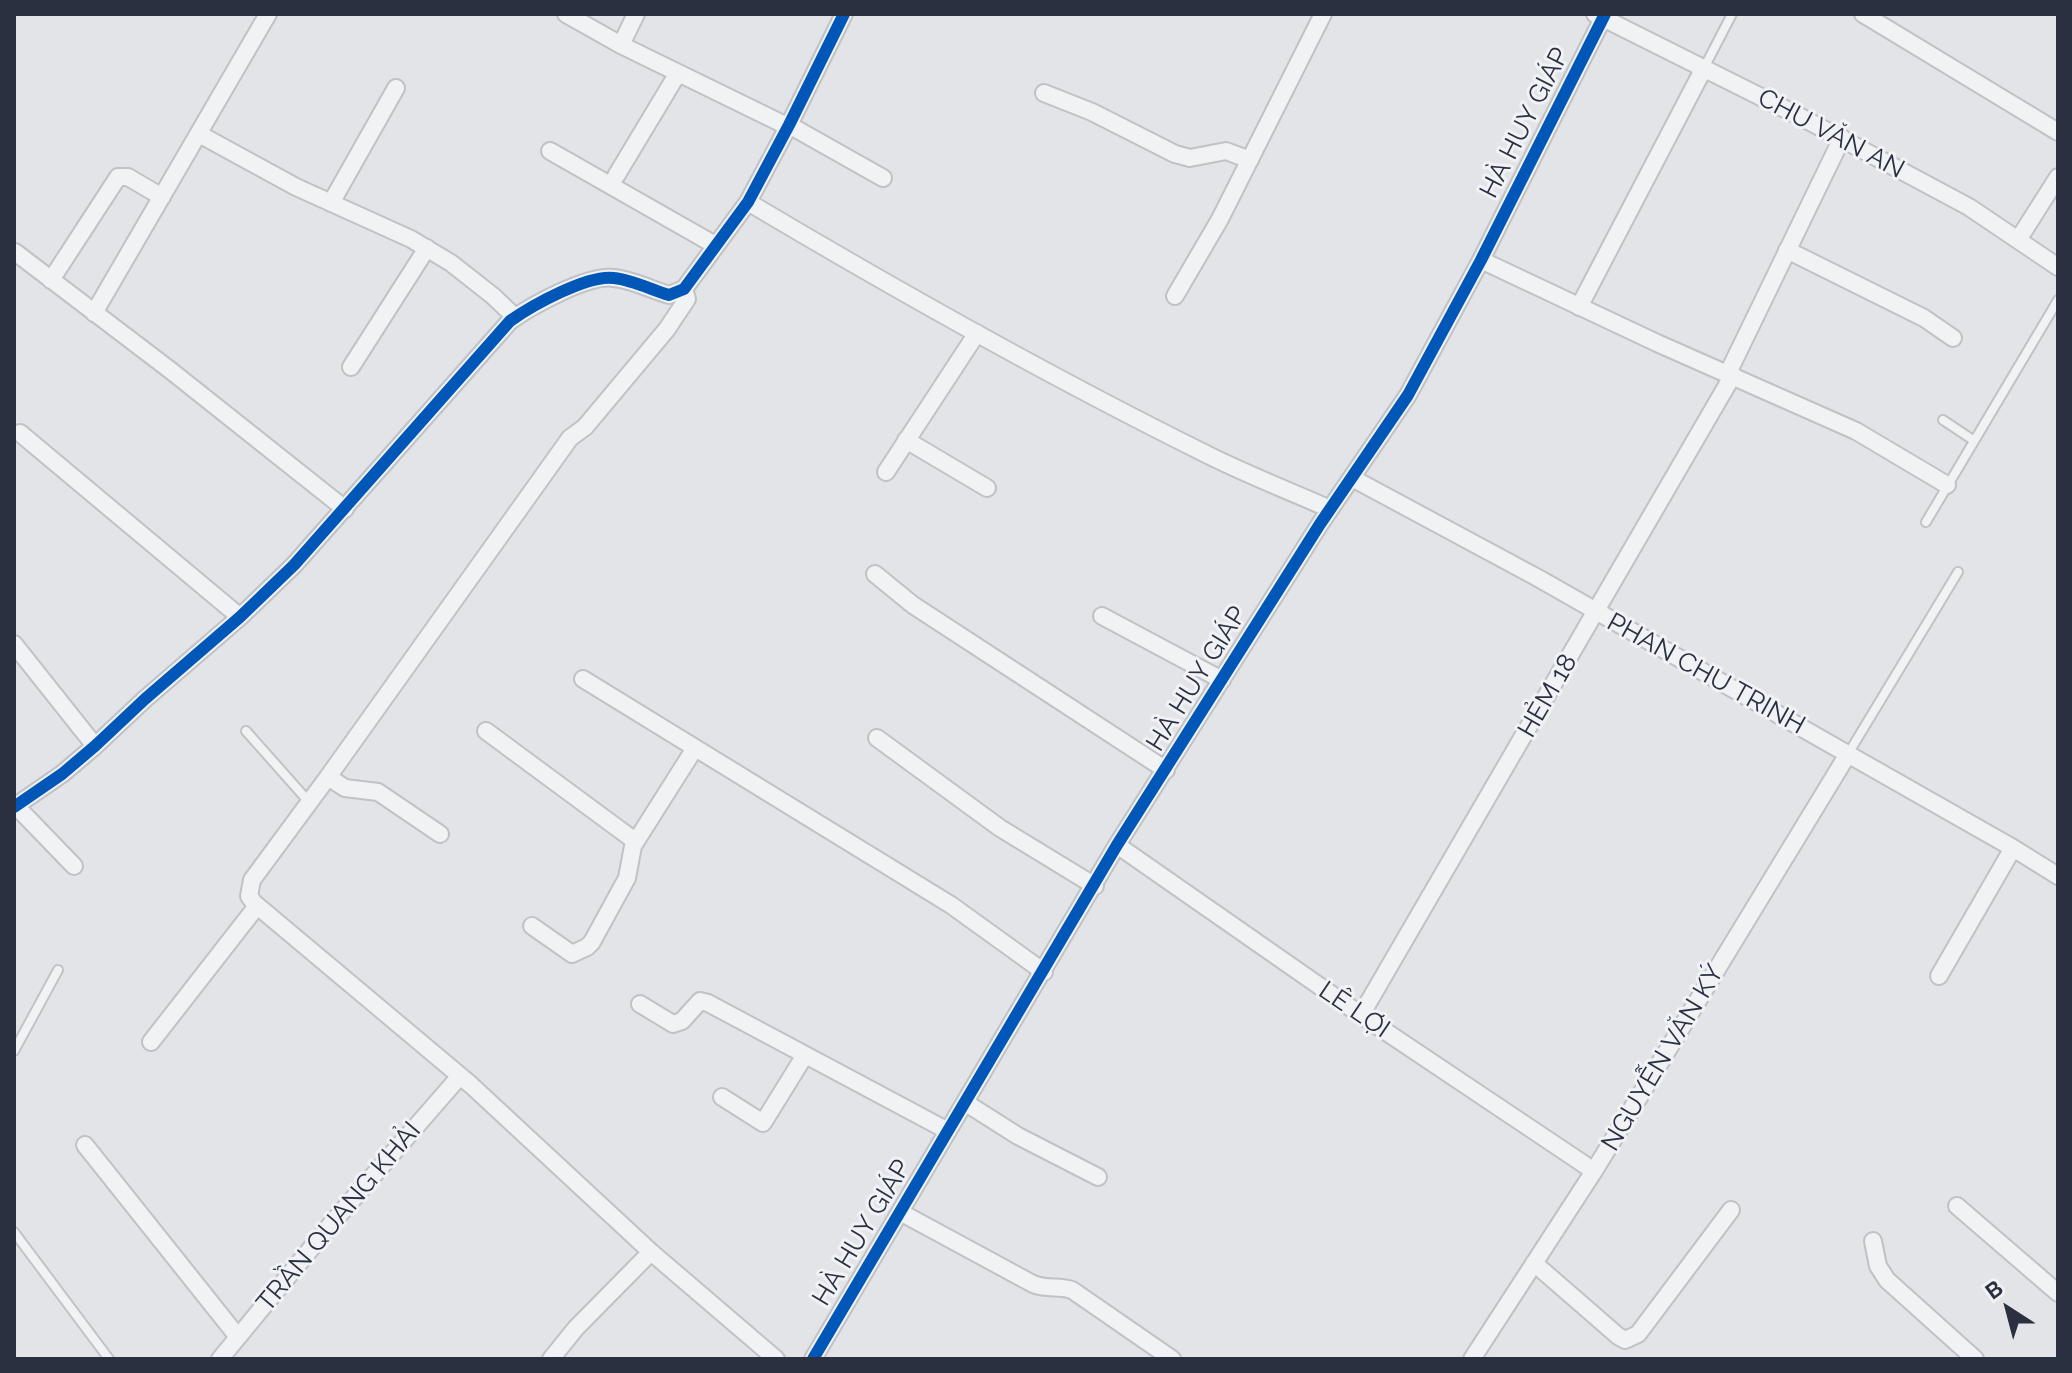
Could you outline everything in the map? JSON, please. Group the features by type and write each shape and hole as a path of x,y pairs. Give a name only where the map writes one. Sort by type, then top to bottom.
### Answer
{"street":[{"path":"94,313 268,14"},
{"path":"566,14 621,45 789,126 883,178"},
{"path":"621,45 636,14"},
{"path":"74,866 15,807 95,746 294,565 515,317 537,302 599,279 613,277 669,295 684,289 748,202 844,14"},
{"path":"1175,296 1220,219 1323,14"},
{"path":"1863,14 1884,20 2058,132"},
{"name":"CHU VĂN AN","path":"1601,15 1842,138 1969,207 2058,267"},
{"name":"HÀ HUY GIÁP","path":"813,1359 1117,845 1330,509 1408,395 1481,260 1601,15"},
{"path":"1579,307 1704,68"},
{"path":"617,182 678,73"},
{"path":"331,203 396,88"},
{"path":"1044,93 1092,112 1175,154 1190,158 1226,151 1250,160"},
{"path":"199,134 296,187 427,248 451,263 515,317"},
{"name":"HẺM 18","path":"1361,1015 1596,612 1730,374 1842,138"},
{"path":"550,151 617,182 715,245"},
{"path":"51,280 118,177 128,177 162,197"},
{"path":"2018,240 2058,177"},
{"path":"748,202 886,284 1203,453 1330,509"},
{"path":"351,367 427,248"},
{"path":"1787,250 1924,318 1953,338"},
{"path":"15,252 345,509"},
{"path":"1481,260 1856,431 1947,485"},
{"path":"684,289 687,299 667,329 585,427 570,438 252,880 249,896 257,906 460,1076 651,1252 776,1359"},
{"path":"886,472 977,333"},
{"path":"20,433 240,617"},
{"path":"906,440 987,488"},
{"name":"PHAN CHU TRINH","path":"1352,478 1848,754 2058,876"},
{"path":"875,574 913,605 1166,770"},
{"path":"1102,616 1222,680"},
{"path":"14,644 95,746"},
{"path":"583,679 951,905 1044,972"},
{"path":"486,731 635,841"},
{"path":"877,738 1000,828 1095,886"},
{"path":"532,926 565,952 572,954 587,947 622,890 635,841 695,748"},
{"name":"NGUYỄN VĂN KÝ","path":"1472,1359 1594,1171 1848,754"},
{"path":"328,777 345,788 378,792 440,834"},
{"name":"LÊ LỢI","path":"1117,845 1361,1015 1594,1171"},
{"path":"1939,976 2013,848"},
{"path":"151,1042 257,906"},
{"path":"640,1004 673,1024 682,1021 700,1001 708,1003 948,1131"},
{"path":"722,1097 763,1123 805,1055"},
{"name":"TRẦN QUANG KHẢI","path":"220,1359 460,1076"},
{"path":"966,1103 1018,1136 1098,1177"},
{"path":"85,1145 238,1337"},
{"path":"1957,1206 2058,1293"},
{"path":"1534,1263 1618,1336 1631,1340 1731,1210"},
{"path":"900,1212 1045,1290 1063,1286 1072,1290 1172,1359"},
{"path":"1873,1241 1878,1266 1887,1280 1975,1359"},
{"path":"551,1359 576,1328 651,1252"}],"lane":[{"path":"1704,68 1732,14"},
{"path":"1926,522 2058,300"},
{"path":"1943,420 1973,440"},
{"path":"1848,754 1958,572"},
{"path":"246,731 309,802"},
{"path":"14,1051 58,970"},
{"path":"14,1232 109,1359"}],"cycle path":[{"path":"14,807 62,774 95,746 294,565 510,321 560,292 603,278 628,281 669,295 684,289 748,202 844,14"},
{"path":"813,1359 1117,845 1320,524 1408,395 1481,260 1605,14"}]}
